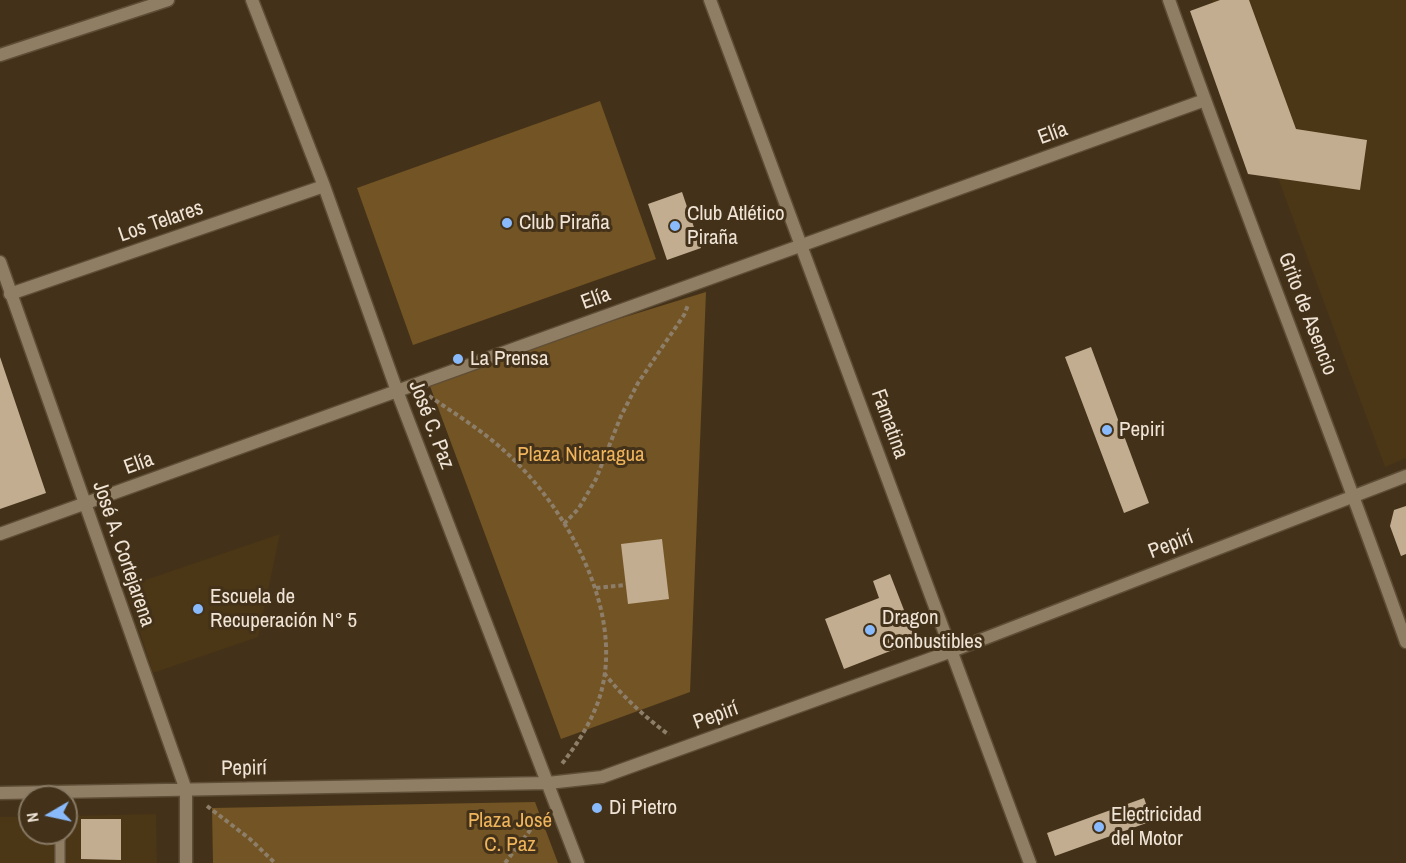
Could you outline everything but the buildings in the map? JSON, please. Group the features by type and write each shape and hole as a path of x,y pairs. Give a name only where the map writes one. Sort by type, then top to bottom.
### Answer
{"street":[{"path":"0,54 168,0"},
{"name":"José C. Paz","path":"252,0 324,186 397,391 578,863"},
{"name":"Famatina","path":"710,0 1030,863"},
{"name":"Grito de Asencio","path":"1169,0 1354,495 1406,642"},
{"name":"Elía","path":"0,534 1205,100"},
{"name":"Los Telares","path":"10,294 324,186"},
{"name":"José A. Cortejarena","path":"0,262 186,790 186,863"},
{"name":"Pepirí","path":"78,793 548,783 602,777 952,651 1406,476"},
{"name":"Pepirí","path":"0,793 18,793"}],"lane":[{"path":"60,845 60,863"}],"path":[{"path":"564,524 579,508 596,479 621,416 638,383 684,315 698,283"},
{"path":"414,385 510,456 551,501 576,544 596,588 605,638 604,673 598,702 578,743 548,783"},
{"path":"596,588 626,585"},
{"path":"604,673 644,715 674,738 691,746"},
{"path":"186,790 250,839 275,863"},
{"path":"505,863 554,800"}],"shaded area":[{"path":"1212,0 1406,0 1406,458 1385,467"},
{"name":"Escuela de Recuperación N° 5","path":"280,534 258,637 153,673 125,587"},
{"path":"156,814 157,863 0,863 0,817 18,817 18,845 78,845 78,816"}],"green space":[{"name":"Club Piraña","path":"600,101 656,259 413,345 357,188"},
{"name":"Plaza Nicaragua","path":"706,292 690,692 561,739 427,378"},
{"name":"Plaza José C. Paz","path":"535,802 558,863 213,863 212,808"}],"place":[{"name":"Club Piraña","path":"507,223"},
{"name":"Club Atlético Piraña","path":"675,226"},
{"name":"La Prensa","path":"458,359"},
{"name":"Pepiri","path":"1107,430"},
{"name":"Escuela de Recuperación N° 5","path":"198,609"},
{"name":"Dragon Conbustibles","path":"870,630"},
{"name":"Di Pietro","path":"597,808"},
{"name":"Electricidad del Motor","path":"1099,827"}]}
